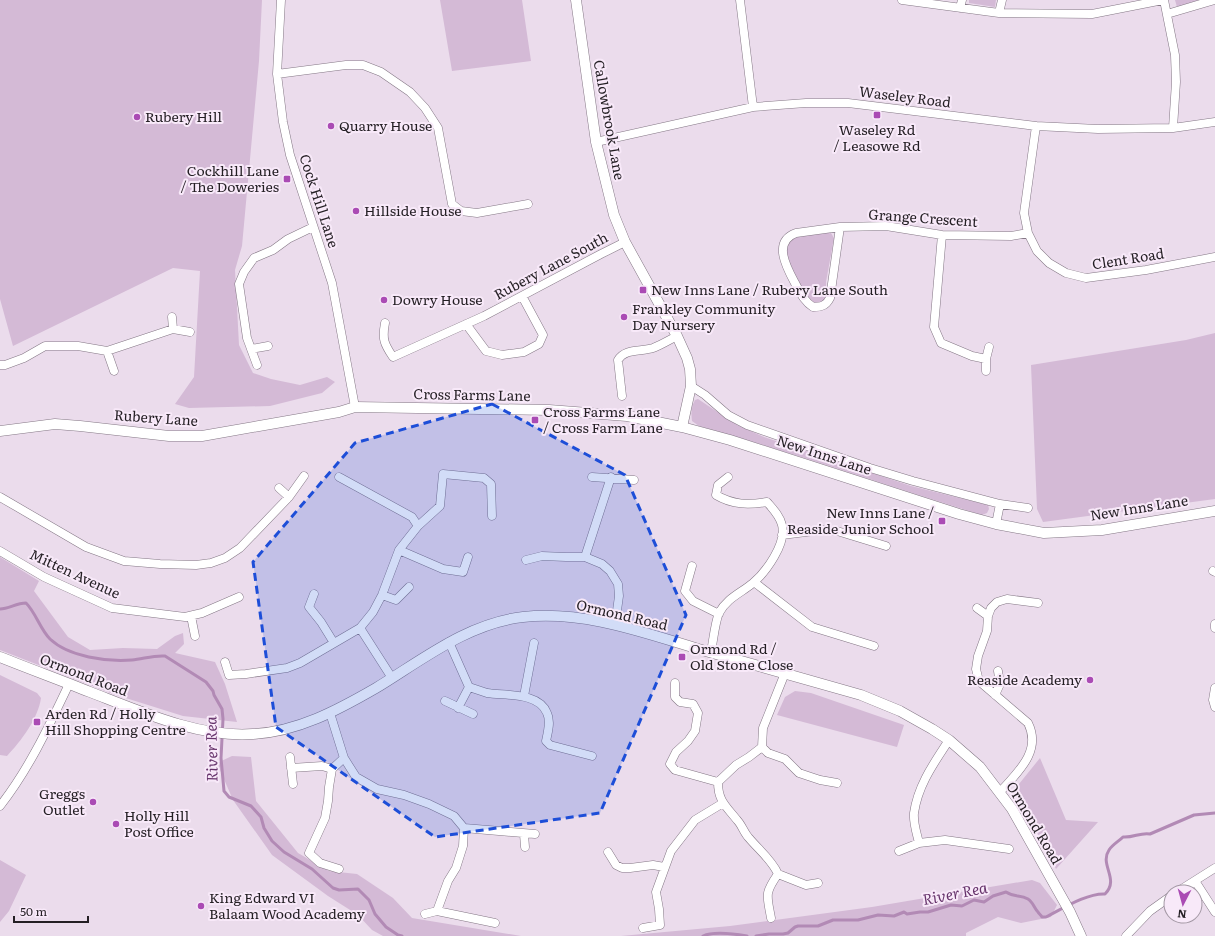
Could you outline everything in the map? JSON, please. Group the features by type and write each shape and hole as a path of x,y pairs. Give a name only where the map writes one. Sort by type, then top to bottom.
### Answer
{"street":[{"name":"Cock Hill Lane","path":"281,0 277,74 283,122 290,155 332,283 355,407"},
{"name":"Callowbrook Lane","path":"576,0 596,142 614,215 625,242"},
{"path":"740,0 753,107"},
{"path":"902,0 961,4 999,13 1092,14 1164,0 1174,54 1176,82 1173,128"},
{"path":"999,13 1002,0"},
{"path":"1167,14 1214,0"},
{"path":"277,74 346,64 363,65 381,72 410,92 425,108 438,128 452,204 461,211 477,213 528,204"},
{"name":"Waseley Road","path":"596,142 753,107 806,103 848,103 1036,126 1098,129 1173,128 1215,122"},
{"name":"Clent Road","path":"1036,126 1024,213 1028,233 1037,251 1049,263 1066,273 1086,278 1146,270 1215,257"},
{"name":"Grange Crescent","path":"840,227 830,298 828,303 824,306 813,307 805,301 786,267 783,256 784,244 791,235 796,233 840,227 886,226 942,235 1011,236 1028,233"},
{"path":"257,365 247,338 239,284 244,272 254,258 273,250 288,239 314,227"},
{"path":"942,235 934,327 941,343 972,356 986,359"},
{"path":"625,242 677,336 687,358 690,369 691,386 682,427"},
{"name":"Rubery Lane South","path":"385,323 383,333 385,345 393,358 484,316 625,242"},
{"path":"466,324 486,351 502,355 524,352 539,344 543,335 522,296"},
{"path":"172,317 172,329"},
{"path":"0,365 24,358 45,346 78,346 107,351 172,329 190,332"},
{"path":"622,396 618,360 621,356 626,352 653,348 677,336"},
{"path":"252,349 268,346"},
{"path":"986,371 986,359 989,347"},
{"path":"107,351 114,371"},
{"name":"New Inns Lane","path":"691,386 728,415 747,425 899,477 1000,504 1028,508"},
{"name":"Cross Farms Lane","path":"355,407 591,412 627,416 682,427"},
{"name":"Rubery Lane","path":"0,431 55,424 169,436 202,436 332,413 355,407"},
{"name":"New Inns Lane","path":"682,427 730,440 959,514 996,524 1044,533 1102,530 1215,511"},
{"path":"225,662 230,676 287,668 300,663 360,628 373,612 382,595 399,550 418,526 440,506 443,474 484,478 491,484 492,516"},
{"path":"0,497 86,547 124,562 188,565 211,563 225,558 240,548 289,497 304,476"},
{"path":"339,477 412,517 418,526"},
{"path":"592,477 611,477 634,480"},
{"path":"585,557 611,477"},
{"path":"711,652 719,614 730,599 754,582 767,567 780,546 782,535 782,525 775,511 767,502 750,505 724,500 716,496 718,485 728,477"},
{"path":"279,488 289,497"},
{"path":"996,524 1000,504"},
{"path":"782,535 822,530 837,531 886,546"},
{"path":"399,550 443,569 463,572 468,556"},
{"name":"Mitten Avenue","path":"0,551 44,577 112,608 185,617 202,613 239,597"},
{"path":"526,560 542,556 566,558 585,557 602,564 610,571 618,584 619,596 615,625"},
{"path":"692,566 685,591 693,601 719,614"},
{"path":"754,582 812,627 874,646"},
{"path":"382,595 396,600 409,587"},
{"path":"314,594 309,607 321,622 334,643"},
{"path":"1000,792 1031,752 1033,740 1032,731 1028,723 979,681 976,669 978,656 987,631 988,616 991,608 1002,600 1007,599 1038,603"},
{"path":"977,608 988,616"},
{"path":"191,616 195,636"},
{"name":"Ormond Road","path":"0,656 154,716 205,731 223,734 252,734 302,724 330,712 392,678 449,642 479,628 502,620 525,616 570,616 615,625 861,695 900,711 949,740 980,767 1012,809 1070,912 1081,936"},
{"path":"360,628 392,678"},
{"path":"449,642 469,687 488,693 524,696 543,705 548,714 546,741 550,745 592,756"},
{"path":"524,696 534,643"},
{"path":"995,695 1000,684 998,671"},
{"path":"785,673 763,728 762,747 768,753 785,759 799,773 820,780 837,783"},
{"path":"0,806 34,755 70,684"},
{"path":"675,684 675,697 680,702 693,704 698,713 695,731 688,741 676,752 670,764 675,770 718,782"},
{"path":"458,708 469,687"},
{"path":"1215,688 1215,707"},
{"path":"445,701 473,714"},
{"path":"330,712 344,758 356,777 377,789 404,795 429,804 454,816 464,828 463,846 456,868 448,881 437,911"},
{"path":"919,843 915,828 914,813 924,780 949,740"},
{"path":"762,747 736,766 718,782 718,793 722,803 739,822 747,836 775,866 778,874 806,885 818,883"},
{"path":"290,757 293,784"},
{"path":"338,869 320,863 309,853 325,818 328,801 328,787 332,769 344,758"},
{"path":"291,768 322,766 332,769"},
{"path":"643,928 660,925 656,892 670,851 695,820 722,803"},
{"path":"464,828 534,834"},
{"path":"524,834 525,847"},
{"path":"899,851 919,843 945,840 1009,849"},
{"path":"608,852 616,865 622,868 653,865 664,867"},
{"path":"1191,884 1215,868"},
{"path":"771,918 767,896 770,885 778,874"},
{"path":"1196,881 1215,912"},
{"path":"1126,936 1150,910 1163,901"},
{"path":"424,914 437,911 495,923"}],"highlighted area":[{"path":"492,404 625,475 686,615 600,813 435,837 276,727 253,562 355,443"}],"shaded area":[{"path":"0,0 262,0 259,61 242,246 235,270 239,345 253,373 271,379 300,385 327,377 335,382 322,393 270,406 189,408 175,404 194,377 200,271 173,268 13,346 0,299"},
{"path":"440,0 522,0 531,61 452,71"},
{"path":"969,0 996,0 995,7 969,3"},
{"path":"1175,0 1199,0 1177,7"},
{"path":"827,232 831,233 834,238 826,282 826,298 822,303 815,304 796,281 788,266 787,244 788,241 802,235"},
{"path":"1215,333 1215,499 1043,522 1037,509 1031,365 1186,340"},
{"path":"698,399 737,425 764,437 911,486 988,505 989,509 987,513 982,515 770,447 699,426 692,421 691,415 695,400"},
{"path":"0,557 39,581 34,591 68,637 90,650 123,648 157,649 175,636 183,633 184,644 175,653 215,662 225,684 237,722 183,716 113,694 0,650"},
{"path":"0,675 37,693 41,698 33,722 18,744 7,756 0,755"},
{"path":"795,691 811,693 904,725 897,747 777,715 785,697"},
{"path":"232,756 251,757 256,801 298,853 329,871 357,874 393,898 412,918 521,936 383,936 372,930 358,915 328,896 272,855 233,800 217,763"},
{"path":"1040,758 1066,820 1098,822 1056,869 1017,794 1019,784"},
{"path":"0,860 26,875 9,911 0,922"},
{"path":"1032,880 1040,883 1057,905 1051,917 1021,923 998,917 966,933 966,936 621,936 730,926 872,907"}],"waterway":[{"name":"River Rea","path":"0,609 26,603 33,611 43,631 50,639 67,650 78,654 111,660 136,660 165,656 206,682 213,691 222,709 223,719 221,758 224,791 229,797 251,806 261,817 264,828 272,841 284,852 312,869 333,888 339,890 358,889 369,900 375,914 386,927 402,936"},
{"name":"River Rea","path":"756,936 788,933 798,926 818,926 833,920 858,920 878,915 894,916 904,912 907,914 928,912 951,905 962,906 974,900 984,902 993,896 1006,892 1028,899 1042,917 1046,917 1090,896 1105,894 1111,883 1106,861 1107,856 1110,848 1123,837 1150,834 1194,815 1215,813"},
{"name":"River Rea","path":"703,936 719,933 747,936"}],"place":[{"name":"Waseley Rd / Leasowe Rd","path":"877,115"},
{"name":"Rubery Hill","path":"137,117"},
{"name":"Quarry House","path":"331,126"},
{"name":"Cockhill Lane / The Doweries","path":"287,179"},
{"name":"Hillside House","path":"356,211"},
{"name":"New Inns Lane / Rubery Lane South","path":"643,290"},
{"name":"Dowry House","path":"384,300"},
{"name":"Frankley Community Day Nursery","path":"624,317"},
{"name":"Cross Farms Lane / Cross Farm Lane","path":"535,420"},
{"name":"New Inns Lane / Reaside Junior School","path":"942,521"},
{"name":"Ormond Rd / Old Stone Close","path":"682,657"},
{"name":"Reaside Academy","path":"1090,680"},
{"name":"Arden Rd / Holly Hill Shopping Centre","path":"37,722"},
{"name":"Greggs Outlet","path":"93,802"},
{"name":"Holly Hill Post Office","path":"116,824"},
{"name":"King Edward VI Balaam Wood Academy","path":"201,906"}]}
